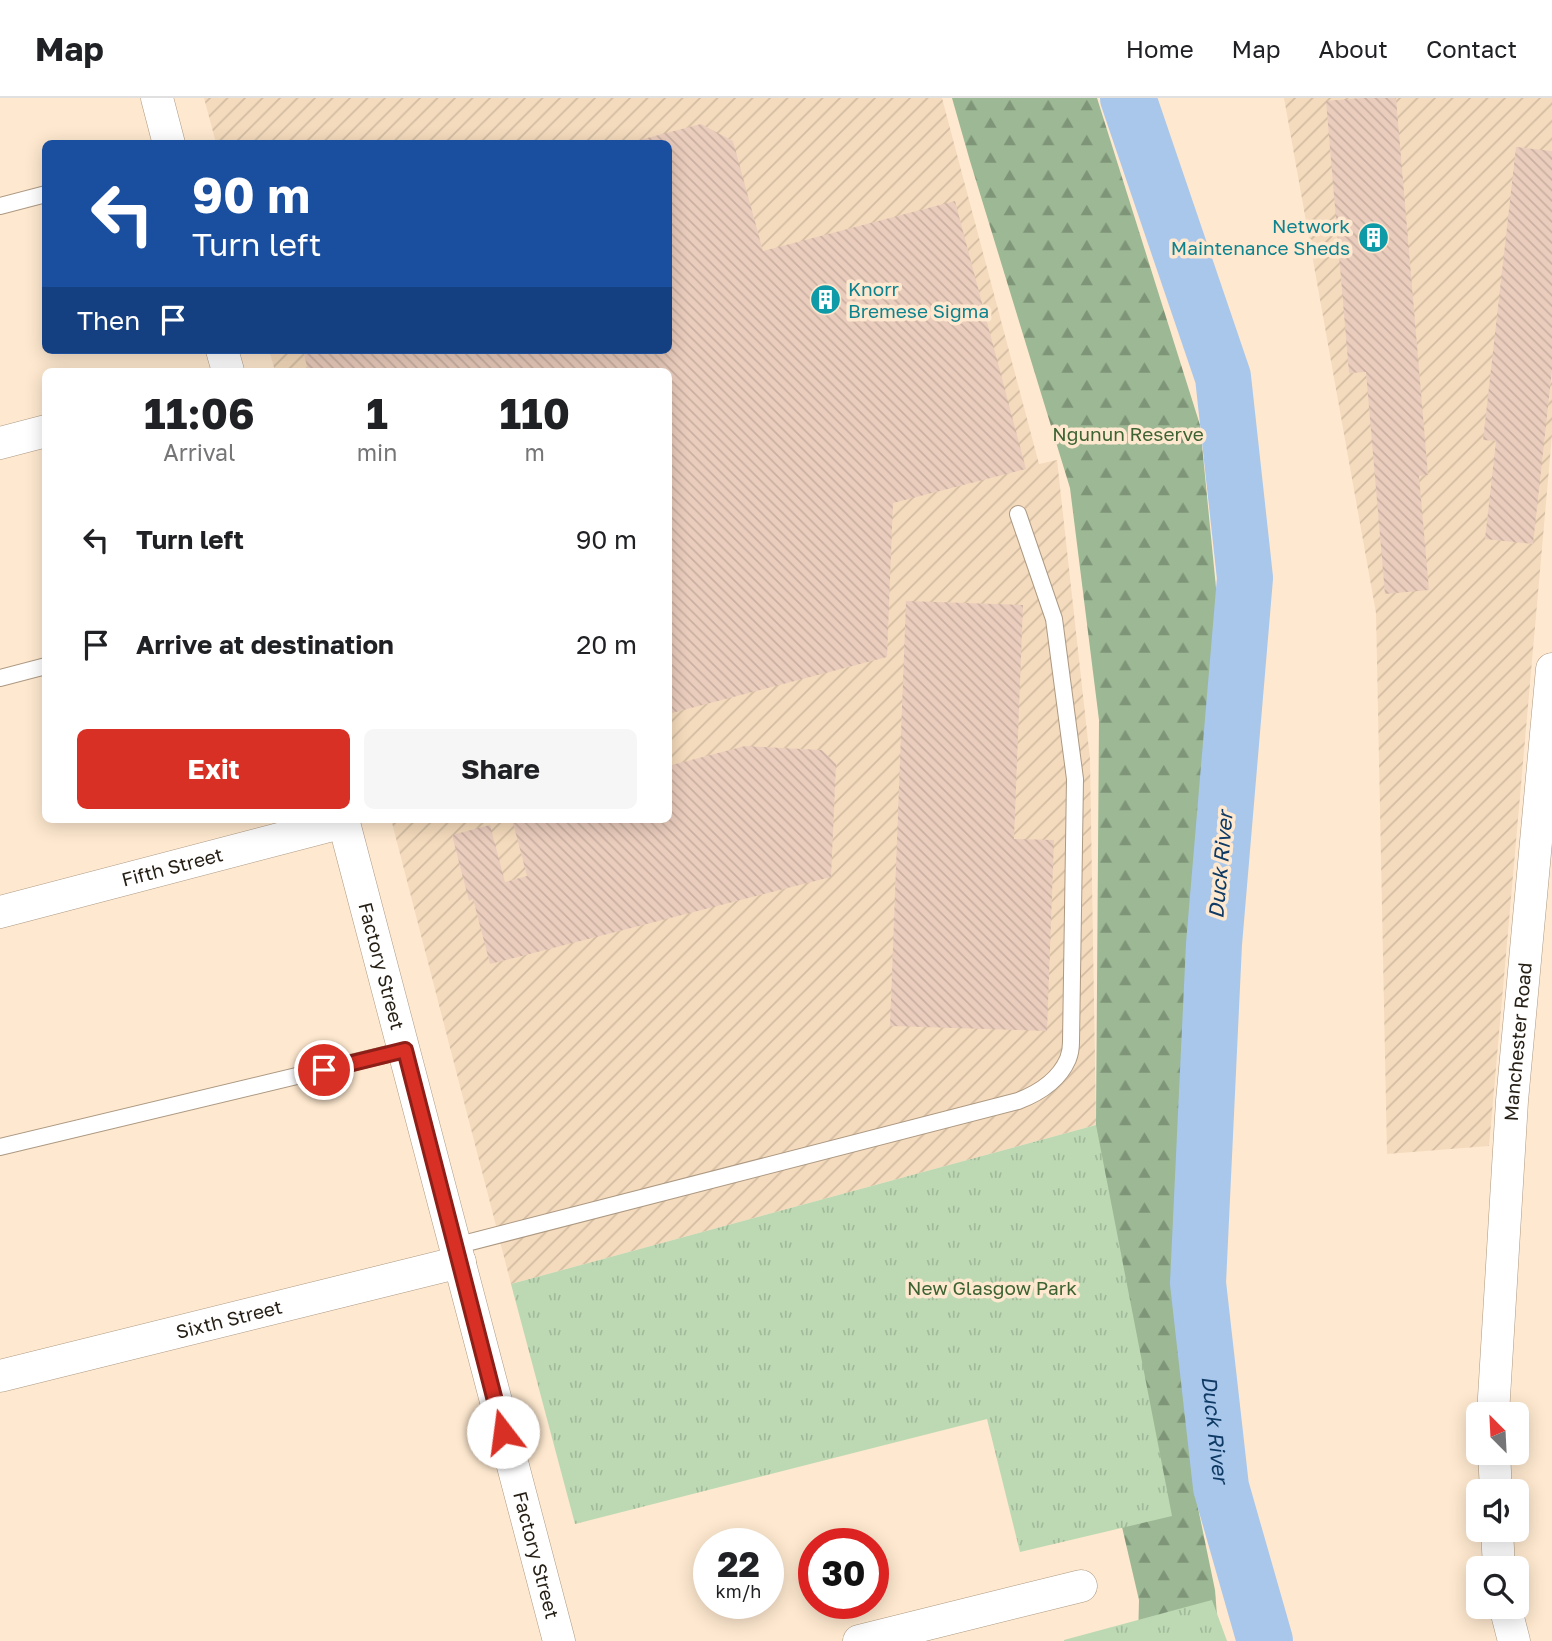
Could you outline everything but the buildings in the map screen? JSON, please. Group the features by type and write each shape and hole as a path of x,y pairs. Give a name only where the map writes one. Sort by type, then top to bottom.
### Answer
{"street":[{"path":"157,98 168,140"},
{"path":"0,443 42,432"},
{"name":"Manchester Road","path":"1494,1402 1512,1101 1552,669"},
{"name":"Fifth Street","path":"0,912 336,823"},
{"name":"Factory Street","path":"345,823 559,1641"},
{"name":"Sixth Street","path":"0,1376 457,1254"},
{"path":"859,1641 1081,1586"},
{"path":"1508,1619 1514,1641"}],"lane":[{"path":"0,206 42,195"},
{"path":"457,1254 1018,1101 1035,1095 1060,1072 1069,1058 1072,1042 1075,779 1054,619 1018,514"},
{"path":"0,678 42,667"},
{"path":"0,1147 405,1050"}],"shaded area":[{"path":"204,98 942,98 1039,464 1057,460 1090,759 1096,1125 511,1284 392,823 672,823 672,368 274,368 270,354 672,354 672,140 215,140"},
{"path":"1284,98 1552,98 1552,435 1489,1146 1387,1154 1376,613"}],"green space":[{"name":"Ngunun Reserve","path":"952,98 1097,98 1200,425 1223,659 1191,1104 1179,1354 1198,1508 1215,1590 1219,1641 1138,1641 1139,1600 1064,1278 1096,1125 1099,720 1070,488"},
{"name":"New Glasgow Park","path":"1096,1125 1172,1516 1020,1552 987,1419 575,1524 511,1284"},
{"path":"1212,1600 1227,1641 1064,1641 1064,1640"}],"waterway":[{"name":"Duck River","path":"1128,98 1223,377 1245,578 1214,944 1198,1283 1221,1487 1265,1641"}],"place":[{"name":"Network Maintenance Sheds","path":"1373,237"},
{"name":"Knorr Bremese Sigma","path":"825,300"}],"route":[{"path":"324,1070 405,1050 503,1432"}]}
